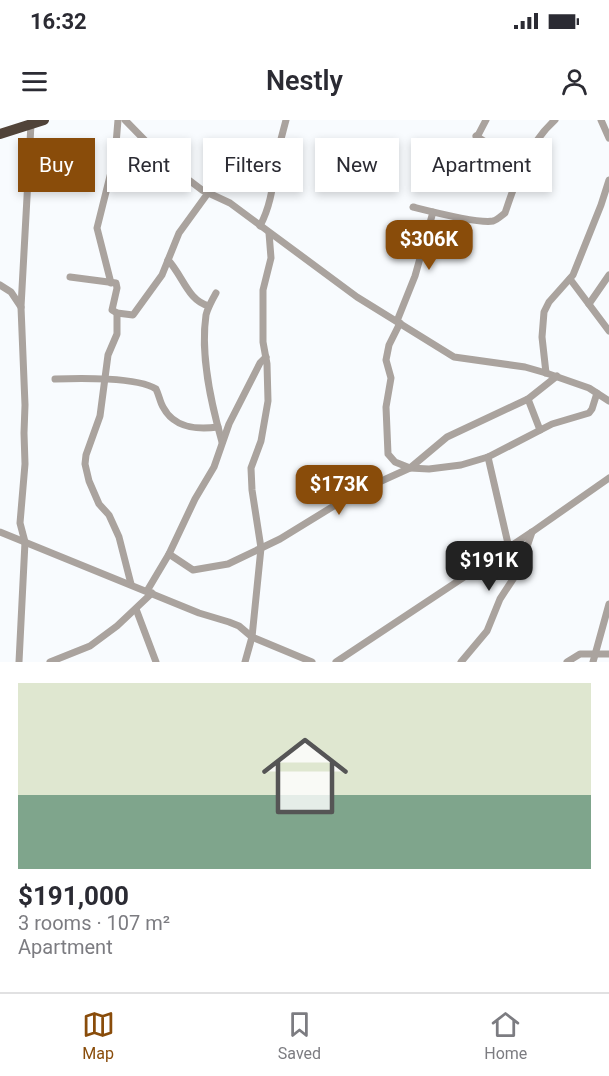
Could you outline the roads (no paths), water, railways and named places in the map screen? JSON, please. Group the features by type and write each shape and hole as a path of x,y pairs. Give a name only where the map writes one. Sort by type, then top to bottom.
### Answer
{"highway":[{"path":"0,134 26,123 44,120"}],"street":[{"path":"111,283 97,228 115,156 118,120"},
{"path":"125,120 169,165 208,193 230,203 357,297 460,359 525,368 557,376 574,381 609,400"},
{"path":"260,226 268,211 272,196 277,155 286,120"},
{"path":"479,138 476,136 486,120"},
{"path":"539,138 555,120"},
{"path":"601,120 609,138"},
{"path":"19,662 25,542 20,523 25,464 26,375 21,307 26,123"},
{"path":"546,373 542,337 544,312 549,302 570,279 605,207 609,180"},
{"path":"413,207 492,221 504,213 512,192"},
{"path":"70,277 117,284 112,310 130,316 136,313 162,275 179,233 208,193"},
{"path":"434,212 386,360 391,378 386,407 388,454 395,462 410,468 429,469 451,467 488,457 552,424 589,413 597,393"},
{"path":"245,662 252,637 261,548 251,468 265,424 268,391 263,342 263,290 271,258 269,233"},
{"path":"168,260 177,270 193,298 209,306"},
{"path":"589,304 609,275"},
{"path":"570,279 609,332"},
{"path":"0,285 11,292 21,307"},
{"path":"216,293 206,316 206,348 209,393 222,442"},
{"path":"117,313 117,334 108,355 100,416 85,464 89,481 99,504 109,515 119,537 131,584"},
{"path":"50,662 90,646 136,609 150,592 195,499 214,467 229,424 260,363 266,357"},
{"path":"169,554 188,568 198,570 228,564 280,539 355,493 410,468 447,437 528,399 557,376"},
{"path":"55,379 143,383 156,389 161,405 172,420 193,429 218,427"},
{"path":"528,399 540,430"},
{"path":"488,457 509,548"},
{"path":"336,662 509,548 609,478"},
{"path":"0,532 199,613 239,626 252,637 312,662"},
{"path":"461,662 487,631 500,599 519,570 532,532"},
{"path":"594,658 609,604"},
{"path":"136,609 156,662"},
{"path":"567,662 580,654 594,658 609,654"}]}
